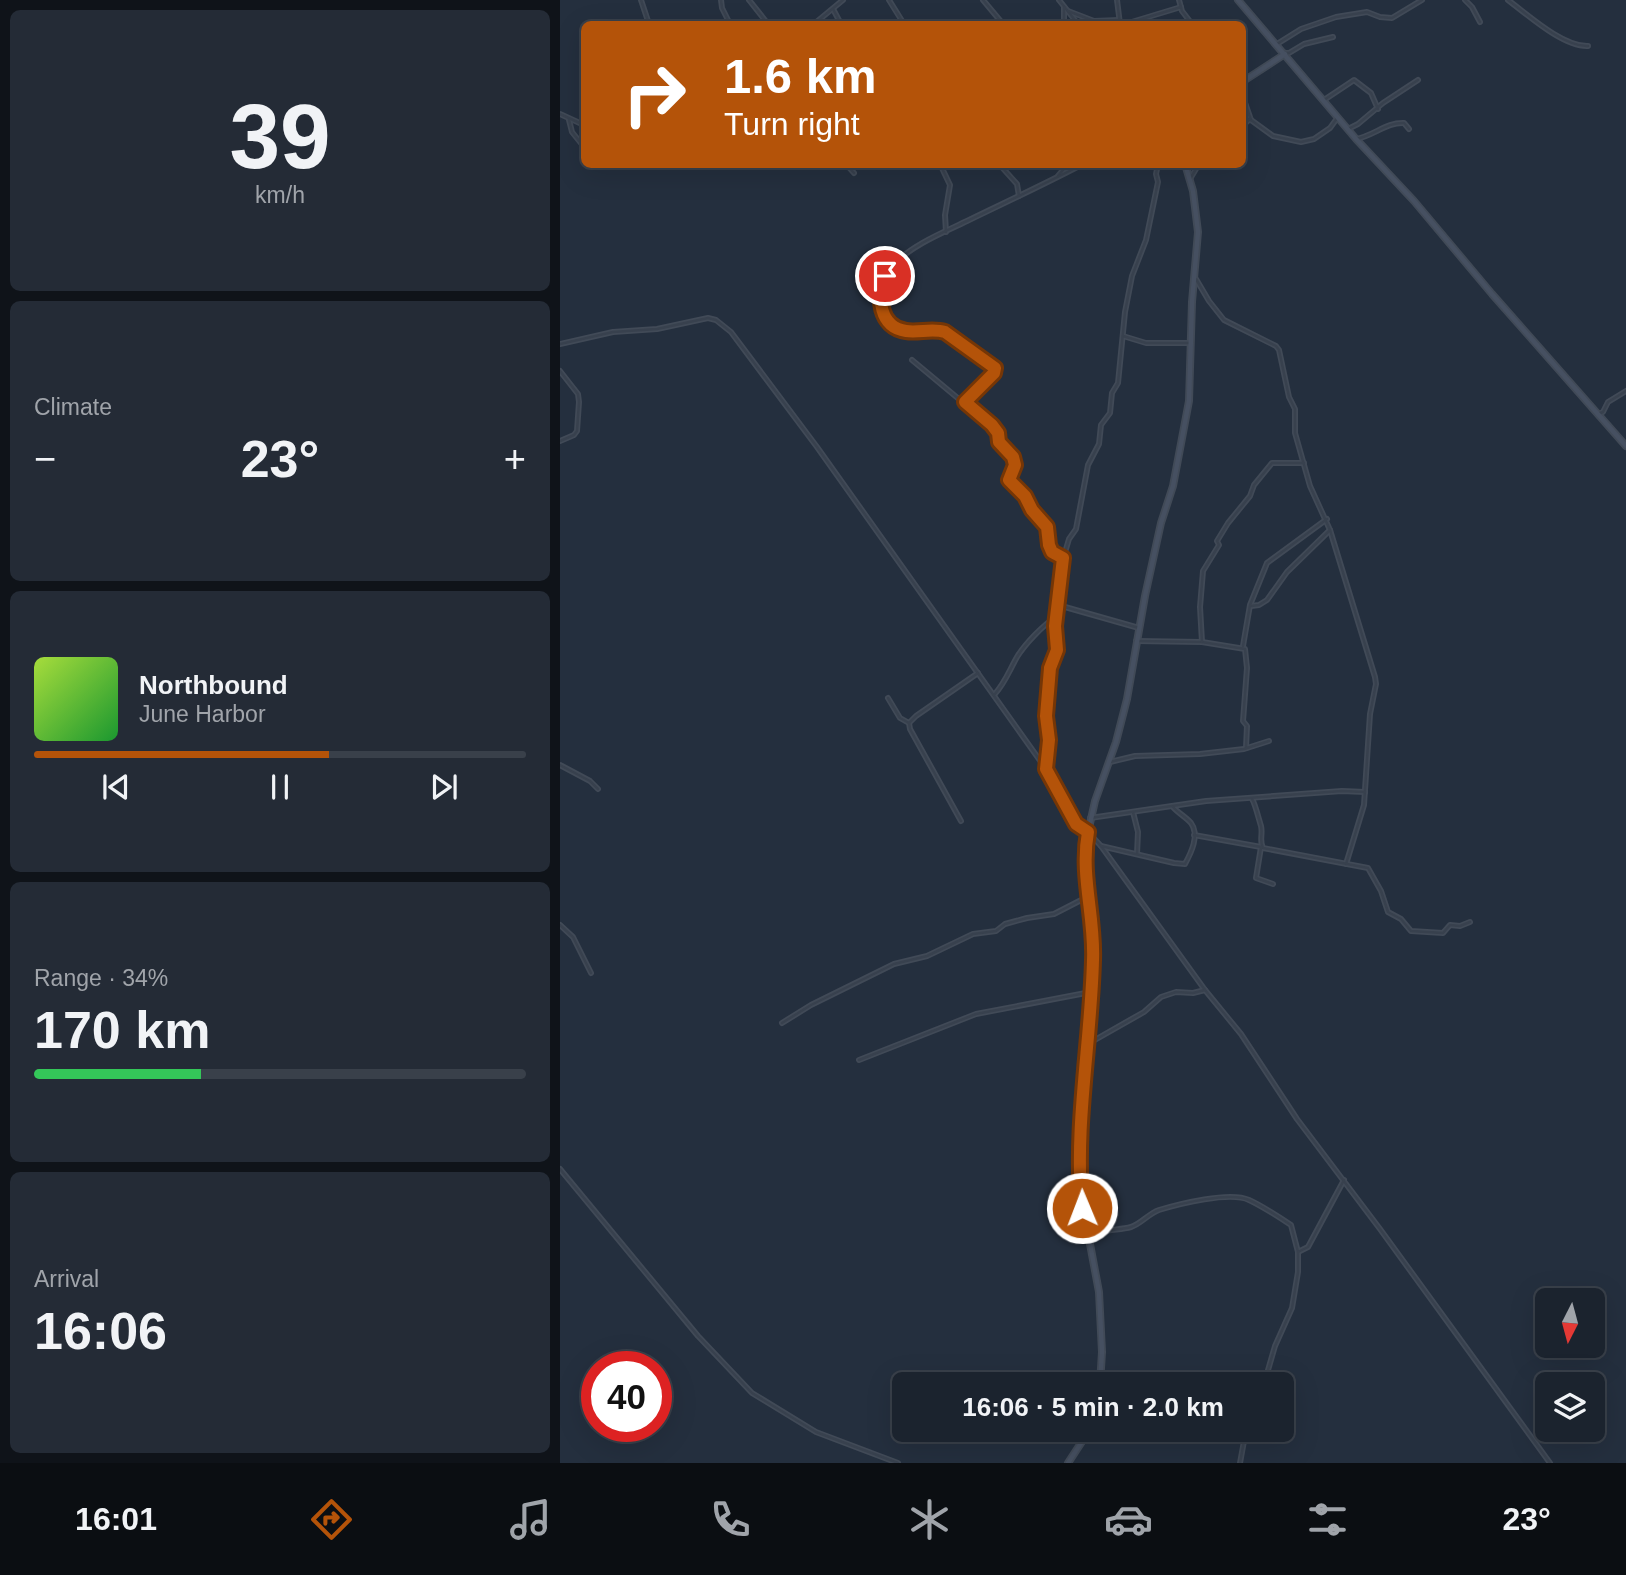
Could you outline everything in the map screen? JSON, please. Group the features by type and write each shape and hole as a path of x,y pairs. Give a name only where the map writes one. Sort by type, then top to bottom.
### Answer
{"street":[{"path":"641,0 648,21"},
{"path":"721,0 728,21"},
{"path":"748,0 766,21"},
{"path":"817,21 843,0"},
{"path":"889,0 902,21"},
{"path":"984,0 1001,21"},
{"path":"1059,0 1076,21"},
{"path":"1117,0 1119,21"},
{"path":"1179,0 1190,21"},
{"path":"1238,0 1356,139 1414,201 1626,446"},
{"path":"1276,44 1301,29 1336,16 1367,12 1378,17 1392,18 1422,0"},
{"path":"1465,0 1480,22"},
{"path":"1510,1 1549,31 1581,46 1588,46"},
{"path":"1064,21 1065,7"},
{"path":"1135,21 1181,7"},
{"path":"832,8 839,21"},
{"path":"1068,11 1094,21"},
{"path":"1246,79 1283,53 1289,53 1304,44 1334,37"},
{"path":"1324,100 1354,80 1371,93 1378,109"},
{"path":"1348,129 1418,80"},
{"path":"1246,105 1251,120"},
{"path":"560,116 581,124"},
{"path":"1246,118 1273,136 1300,142 1314,139 1335,124 1338,117"},
{"path":"567,119 572,132 581,142"},
{"path":"1246,123 1251,120"},
{"path":"1356,139 1398,122 1404,123 1409,130"},
{"path":"850,168 854,173"},
{"path":"942,168 950,188 945,215 946,232"},
{"path":"1003,168 1017,184 1019,196"},
{"path":"1056,178 1065,168"},
{"path":"965,402 994,373 994,366 945,332 897,328 882,312 880,303 885,276 895,263 925,241 1075,168"},
{"path":"1046,769 1049,740 1047,707 1051,663 1057,650 1056,617 1063,558 1069,539 1076,529 1088,465 1099,444 1101,425 1110,413 1112,393 1118,383 1132,272 1146,240 1158,182 1157,168"},
{"path":"1101,1372 1100,1292 1081,1196 1085,1054 1093,940 1085,861 1090,818 1127,699 1136,641 1161,523 1172,490 1189,401 1198,222 1186,168"},
{"path":"1190,180 1196,168"},
{"path":"1194,275 1224,320 1278,348 1283,360 1289,397 1295,409 1295,432 1311,490 1330,530 1376,681 1370,713 1365,792 1354,843 1346,864"},
{"path":"560,344 613,332 657,329 708,317 728,329 817,447 1046,769 1076,824 1101,846 1205,990 1241,1034 1297,1119 1550,1463"},
{"path":"1123,336 1146,344 1191,343"},
{"path":"912,360 992,425 998,433 999,442 1013,457 1015,465 1009,480 1025,496 1032,510 1047,527 1052,552 1063,558"},
{"path":"560,371 578,394 579,402 577,431 560,441"},
{"path":"1598,414 1603,412 1608,401 1626,391"},
{"path":"1202,642 1200,607 1203,570 1219,545 1217,541 1272,463 1304,463"},
{"path":"1242,648 1250,606 1267,563 1326,519"},
{"path":"1250,606 1266,600 1284,575 1330,530"},
{"path":"1058,606 1139,628"},
{"path":"993,695 1007,680 1018,655 1040,629 1056,617"},
{"path":"1136,641 1202,642 1242,648 1247,653 1243,721 1247,726 1246,748"},
{"path":"909,723 978,673"},
{"path":"888,698 900,719 909,723"},
{"path":"909,723 961,821"},
{"path":"1107,764 1135,756 1200,754 1246,748 1269,741"},
{"path":"560,765 592,783 597,789"},
{"path":"1090,818 1206,801 1342,791 1365,792"},
{"path":"1252,799 1255,803 1256,819 1260,824 1262,847 1256,878 1273,884"},
{"path":"1101,846 1184,864 1191,852 1194,835 1191,823 1172,807"},
{"path":"1133,812 1138,832 1137,854"},
{"path":"1194,835 1370,869 1388,912 1401,919 1410,931 1443,933 1450,925 1461,926 1470,922"},
{"path":"782,1023 811,1005 894,964 926,956 973,934 996,931 1005,924 1054,914 1089,896"},
{"path":"560,925 573,937 591,973"},
{"path":"1085,1054 1093,1041 1144,1012 1161,997 1176,992 1198,993 1205,990"},
{"path":"859,1060 976,1014 1091,992"},
{"path":"560,1169 640,1267 743,1385 788,1417 816,1432 898,1463"},
{"path":"1298,1252 1308,1247 1343,1180"},
{"path":"1088,1241 1101,1232 1136,1225 1146,1216 1160,1210 1207,1199 1249,1200 1291,1225 1298,1252 1298,1272 1292,1308 1275,1346 1267,1372"},
{"path":"1068,1463 1082,1442"},
{"path":"1240,1463 1244,1442"}],"route":[{"path":"885,276 881,286 880,303 882,312 892,324 904,331 941,330 954,336 996,369 965,402 998,433 999,442 1015,461 1015,468 1009,480 1025,496 1032,510 1047,527 1052,552 1063,558 1055,626 1057,650 1050,668 1051,682 1046,716 1049,740 1046,769 1067,803 1076,824 1088,832 1085,861 1093,929 1093,960 1085,1056 1082,1208"}]}
